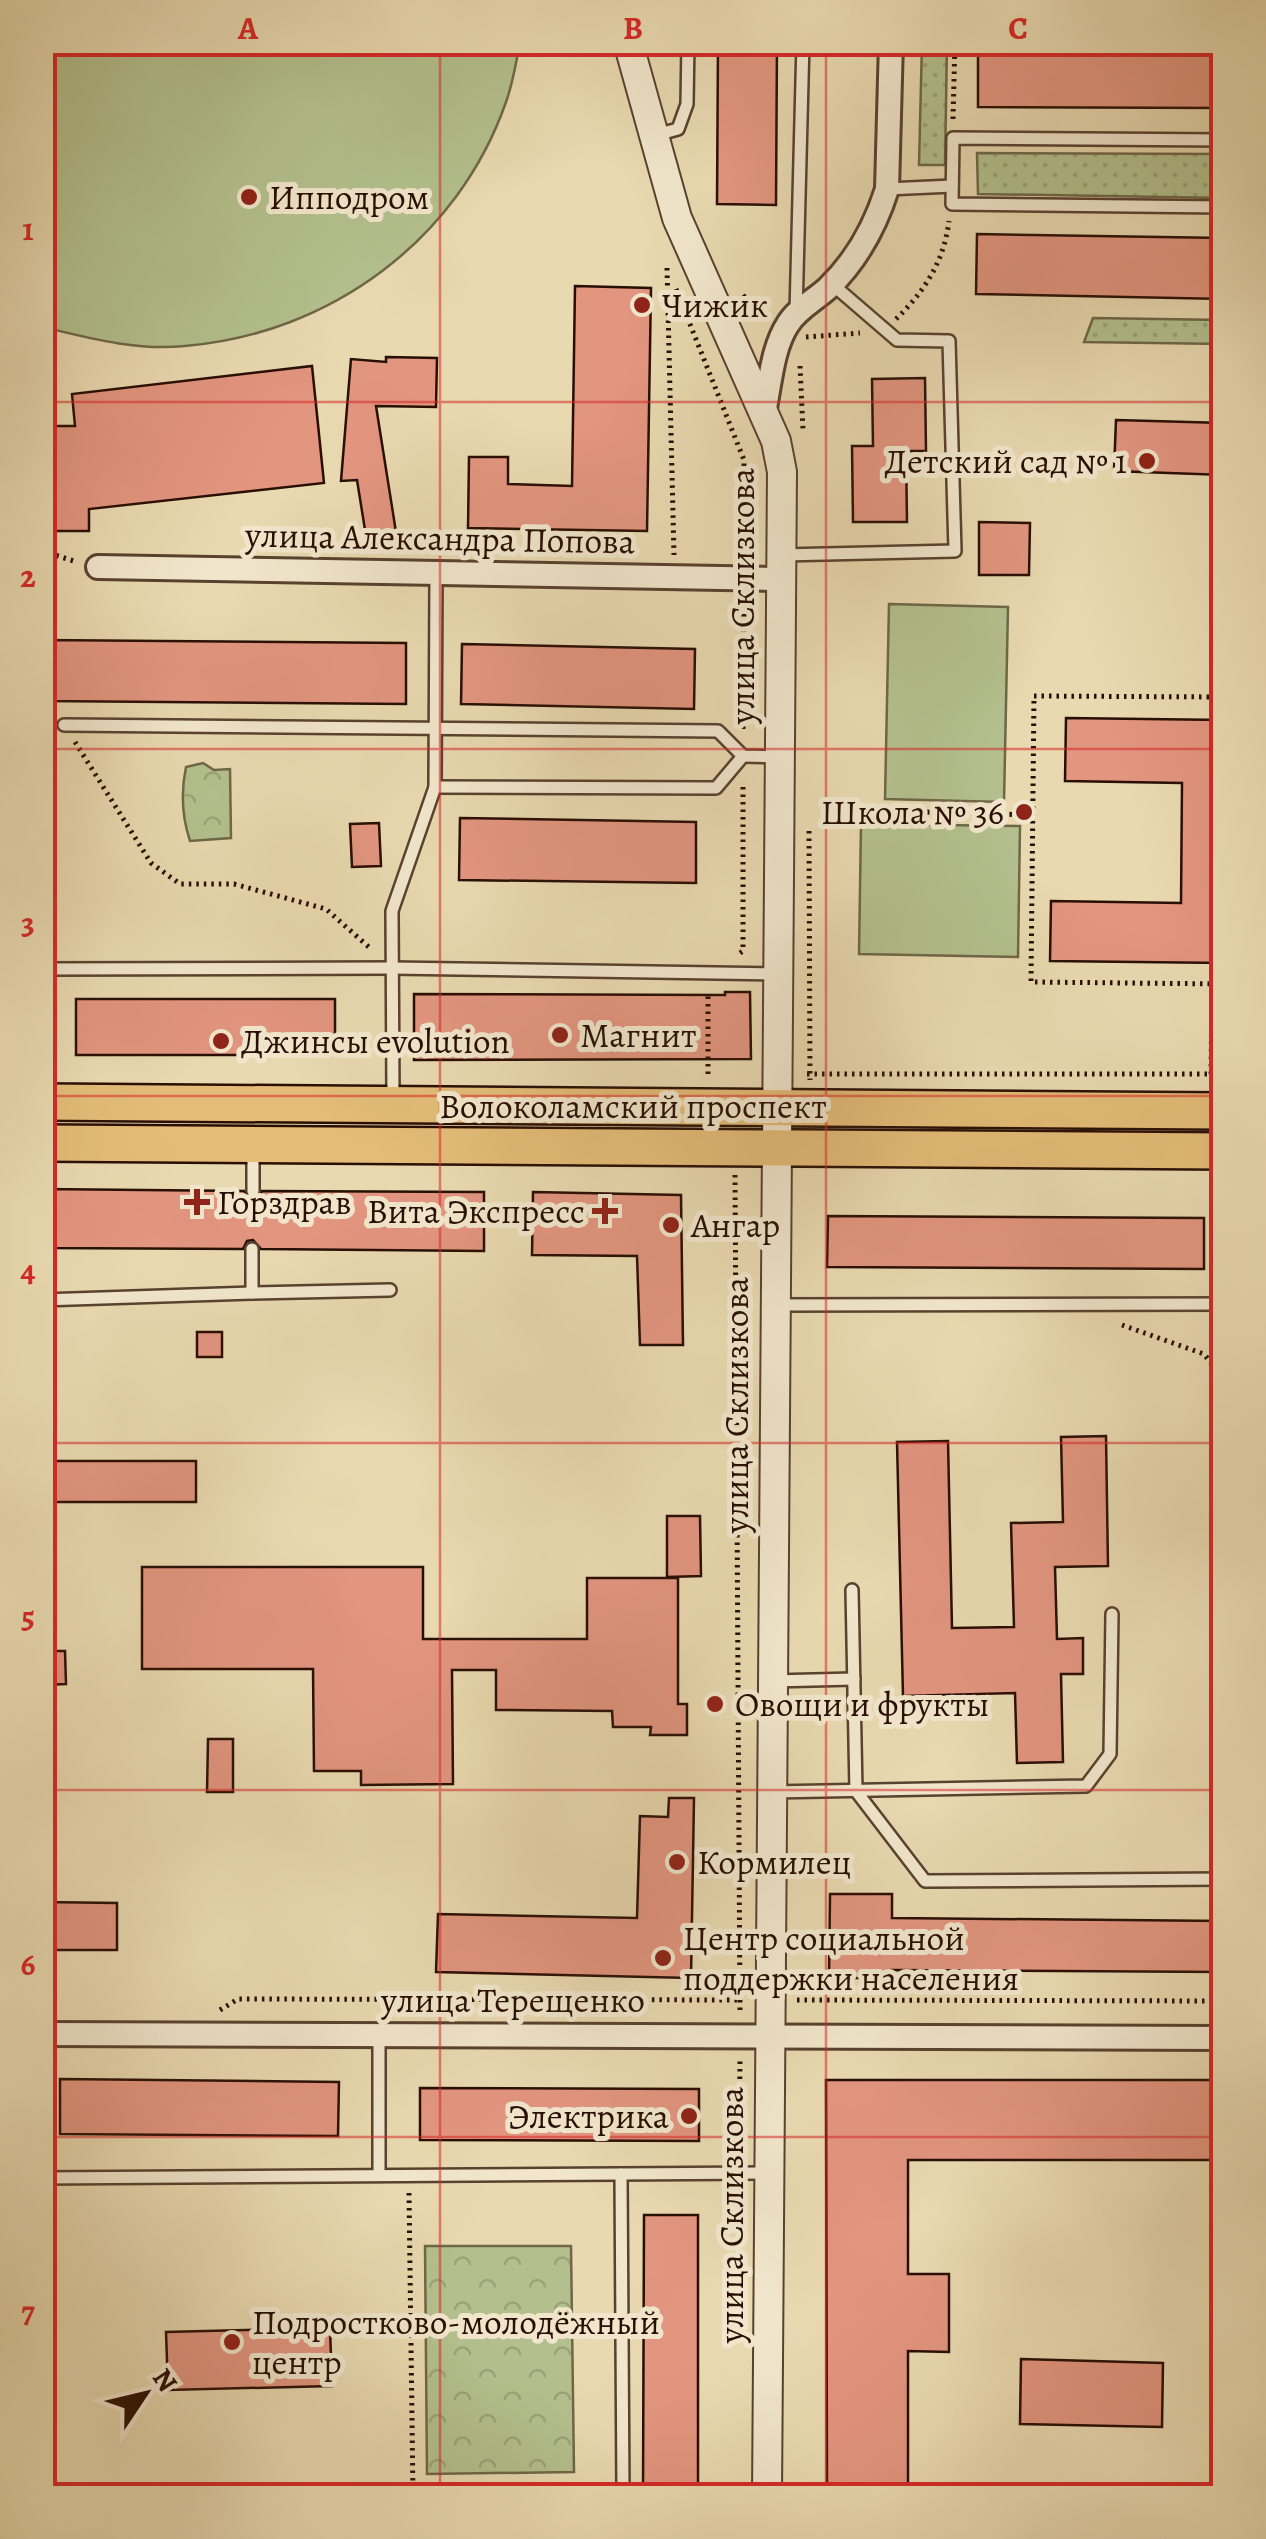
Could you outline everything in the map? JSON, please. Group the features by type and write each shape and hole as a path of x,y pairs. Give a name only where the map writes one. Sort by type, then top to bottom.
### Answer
{"main road":[{"name":"Волоколамский проспект","path":"42,1102 1224,1111"},
{"name":"Волоколамский проспект","path":"42,1143 1224,1151"}],"street":[{"name":"улица Склизкова","path":"628,42 678,218 776,441 782,466 767,2496"},
{"path":"764,413 790,322 832,284 866,240 888,189 892,42"},
{"name":"улица Александра Попова","path":"98,568 675,577 782,567"},
{"name":"улица Терещенко","path":"42,2034 1224,2038"}],"lane":[{"path":"654,136 678,129 687,104 688,42"},
{"path":"790,322 803,42"},
{"path":"1224,140 953,138 952,186 952,204 1224,207"},
{"path":"888,189 952,186"},
{"path":"782,567 955,550 949,341 897,340 832,284"},
{"path":"393,1104 392,911 435,787 436,573"},
{"path":"64,725 718,731 743,756 781,757"},
{"path":"435,787 716,788 743,756"},
{"path":"42,969 392,968 779,974"},
{"path":"253,1144 253,1191"},
{"path":"252,1249 252,1294"},
{"path":"42,1300 390,1290"},
{"path":"775,1304 1224,1304"},
{"path":"852,1590 856,1791 925,1881 1224,1878"},
{"path":"772,1792 1086,1786 1110,1754 1112,1614"},
{"path":"772,1681 854,1679"},
{"path":"379,2176 380,2035"},
{"path":"42,2178 769,2173"},
{"path":"622,2174 623,2496"}],"path":[{"path":"953,138 955,42"},
{"path":"734,282 756,312 790,322 798,338 884,331 912,304 934,273 946,246 952,204"},
{"path":"668,268 675,577"},
{"path":"42,551 98,568"},
{"path":"1224,697 1034,696 1031,982 1224,984"},
{"path":"64,725 151,862 180,884 234,884 326,909 392,968"},
{"path":"852,810 1033,815"},
{"path":"708,974 708,1074"},
{"path":"1212,984 1212,1074"},
{"path":"810,1074 1224,1074"},
{"path":"736,1172 740,2173"},
{"path":"1116,1323 1204,1354 1224,1380"},
{"path":"210,2017 238,1999 1224,2001"},
{"path":"408,2175 413,2496"}],"green space":[{"name":"Ипподром","path":"43,42 520,43 508,95 484,152 456,197 422,237 382,271 338,300 290,322 238,338 149,347 43,327"},
{"path":"922,43 947,43 945,165 919,165"},
{"path":"977,153 1223,154 1223,198 978,194"},
{"path":"1093,318 1223,320 1223,344 1084,342"},
{"path":"889,604 1008,607 1004,802 885,799"},
{"path":"203,763 214,770 230,769 231,838 190,841 184,813 184,776 186,767"},
{"path":"861,824 1020,826 1018,957 859,954"},
{"path":"425,2246 571,2246 574,2472 427,2474"}],"building":[{"path":"718,42 777,42 776,205 717,204"},
{"path":"978,47 1224,48 1224,108 978,107"},
{"path":"977,234 1224,238 1224,299 976,294"},
{"path":"575,286 651,288 647,531 468,528 469,457 508,457 508,484 572,486"},
{"path":"386,357 437,358 436,407 376,406 396,532 366,536 357,480 341,481 351,359 386,362"},
{"path":"312,366 324,483 89,509 89,531 54,531 53,426 75,426 72,394"},
{"path":"925,378 926,451 906,451 907,522 853,522 852,446 873,446 872,379"},
{"path":"1116,420 1224,423 1224,475 1114,471"},
{"path":"979,522 1030,523 1029,575 979,575"},
{"path":"42,640 406,643 406,704 42,701"},
{"path":"462,644 695,649 694,709 461,704"},
{"path":"1066,718 1224,720 1224,963 1050,961 1051,901 1181,903 1182,783 1065,781"},
{"path":"460,818 696,822 696,883 459,880"},
{"path":"379,823 381,866 352,867 350,824"},
{"path":"750,992 751,1059 414,1060 414,994"},
{"path":"76,999 335,999 335,1055 76,1055"},
{"path":"42,1189 244,1191 252,1200 258,1199 262,1191 484,1192 484,1251 261,1249 253,1240 247,1241 243,1249 42,1248"},
{"path":"533,1192 681,1195 683,1345 640,1345 637,1256 532,1255"},
{"path":"828,1216 1204,1218 1204,1269 827,1267"},
{"path":"197,1332 222,1332 222,1357 197,1357"},
{"path":"1106,1436 1108,1566 1055,1567 1057,1639 1083,1638 1083,1674 1061,1674 1063,1762 1017,1763 1015,1693 903,1696 897,1442 948,1441 952,1628 1014,1627 1011,1523 1063,1522 1061,1437"},
{"path":"42,1461 196,1461 196,1502 42,1502"},
{"path":"667,1516 700,1516 701,1576 667,1577"},
{"path":"142,1567 423,1567 423,1639 587,1639 587,1578 678,1578 678,1704 687,1704 687,1735 650,1735 651,1727 613,1727 612,1711 496,1710 496,1670 452,1670 453,1784 361,1785 361,1771 314,1771 313,1669 142,1669"},
{"path":"42,1651 65,1651 66,1684 42,1685"},
{"path":"208,1739 233,1739 233,1792 207,1792"},
{"path":"669,1798 694,1798 691,1978 436,1972 438,1914 637,1918 640,1816 668,1817"},
{"path":"830,1894 892,1894 892,1918 1224,1921 1224,1972 891,1970 891,1978 829,1978"},
{"path":"42,1902 117,1903 117,1950 42,1950"},
{"path":"60,2079 339,2082 338,2136 60,2134"},
{"path":"826,2080 1224,2080 1224,2160 908,2160 908,2274 949,2274 949,2352 908,2351 908,2496 827,2496"},
{"path":"420,2088 699,2089 699,2141 420,2140"},
{"path":"644,2215 698,2215 698,2494 643,2494"},
{"path":"330,2328 332,2386 168,2390 166,2332"},
{"path":"1021,2359 1163,2363 1162,2427 1020,2424"}],"place":[{"name":"Ипподром","path":"249,197"},
{"name":"Чижик","path":"642,305"},
{"name":"Детский сад № 1","path":"1147,461"},
{"name":"Школа № 36","path":"1024,812"},
{"name":"Магнит","path":"560,1035"},
{"name":"Джинсы evolution","path":"221,1041"},
{"name":"Горздрав","path":"197,1202"},
{"name":"Вита Экспресс","path":"605,1211"},
{"name":"Ангар","path":"671,1225"},
{"name":"Овощи и фрукты","path":"715,1704"},
{"name":"Кормилец","path":"677,1862"},
{"name":"Центр социальной поддержки населения","path":"663,1958"},
{"name":"Электрика","path":"689,2116"},
{"name":"Подростково-молодёжный центр","path":"232,2342"}]}
